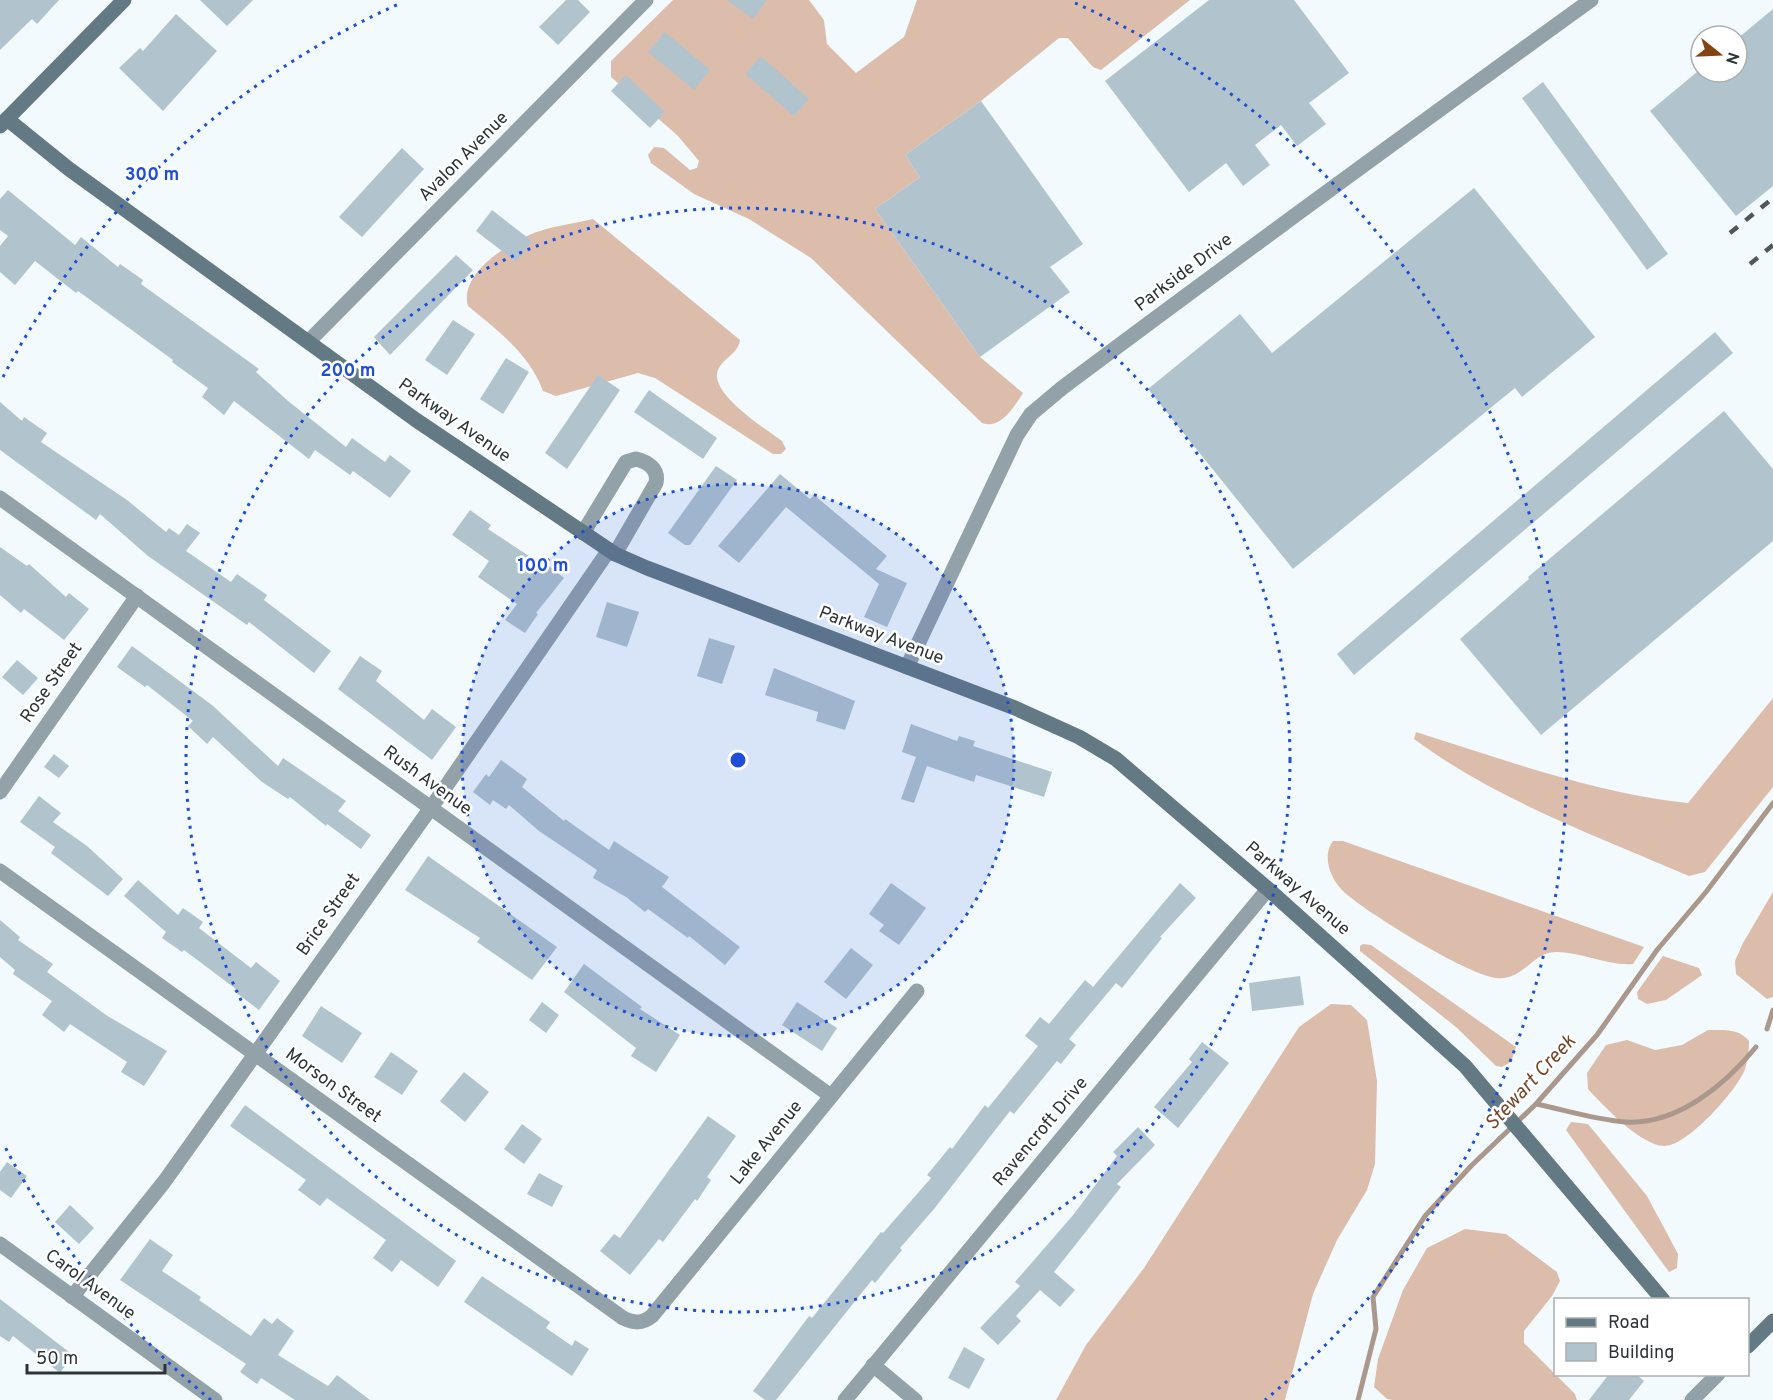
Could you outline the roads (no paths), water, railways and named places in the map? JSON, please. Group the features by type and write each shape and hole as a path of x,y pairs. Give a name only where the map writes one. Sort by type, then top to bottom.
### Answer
{"street":[{"path":"2,119 124,0"},
{"name":"Avalon Avenue","path":"309,341 646,0"},
{"name":"Parkside Drive","path":"907,667 1017,435 1031,414 1062,388 1300,211 1408,135 1591,0"},
{"name":"Parkway Avenue","path":"2,119 416,420 612,552 646,568 1015,708 1079,737 1116,759 1392,999 1482,1085 1662,1298"},
{"name":"Brice Street","path":"72,1297 164,1182 612,552 657,483 655,471 648,464 636,459 626,462 583,533"},
{"name":"Rush Avenue","path":"0,498 831,1096"},
{"name":"Rose Street","path":"0,792 137,596"},
{"name":"Morson Street","path":"0,871 623,1318 633,1322 647,1320"},
{"name":"Ravencroft Drive","path":"845,1400 1268,889"},
{"name":"Lake Avenue","path":"647,1320 917,991"},
{"name":"Carol Avenue","path":"0,1244 215,1400"},
{"path":"1749,1345 1773,1321"},
{"path":"873,1365 915,1400"},
{"path":"1692,1400 1716,1376"}],"waterway":[{"name":"Stewart Creek","path":"1358,1400 1376,1329 1373,1297 1425,1216 1471,1166 1536,1104 1597,1035 1657,950 1706,892 1773,803"},
{"path":"1767,1029 1773,1010"},
{"path":"1536,1104 1615,1121 1645,1121 1663,1117 1681,1110 1715,1088 1756,1047"}],"railway":[{"path":"1730,233 1773,198"},
{"path":"1750,264 1773,245"}]}
